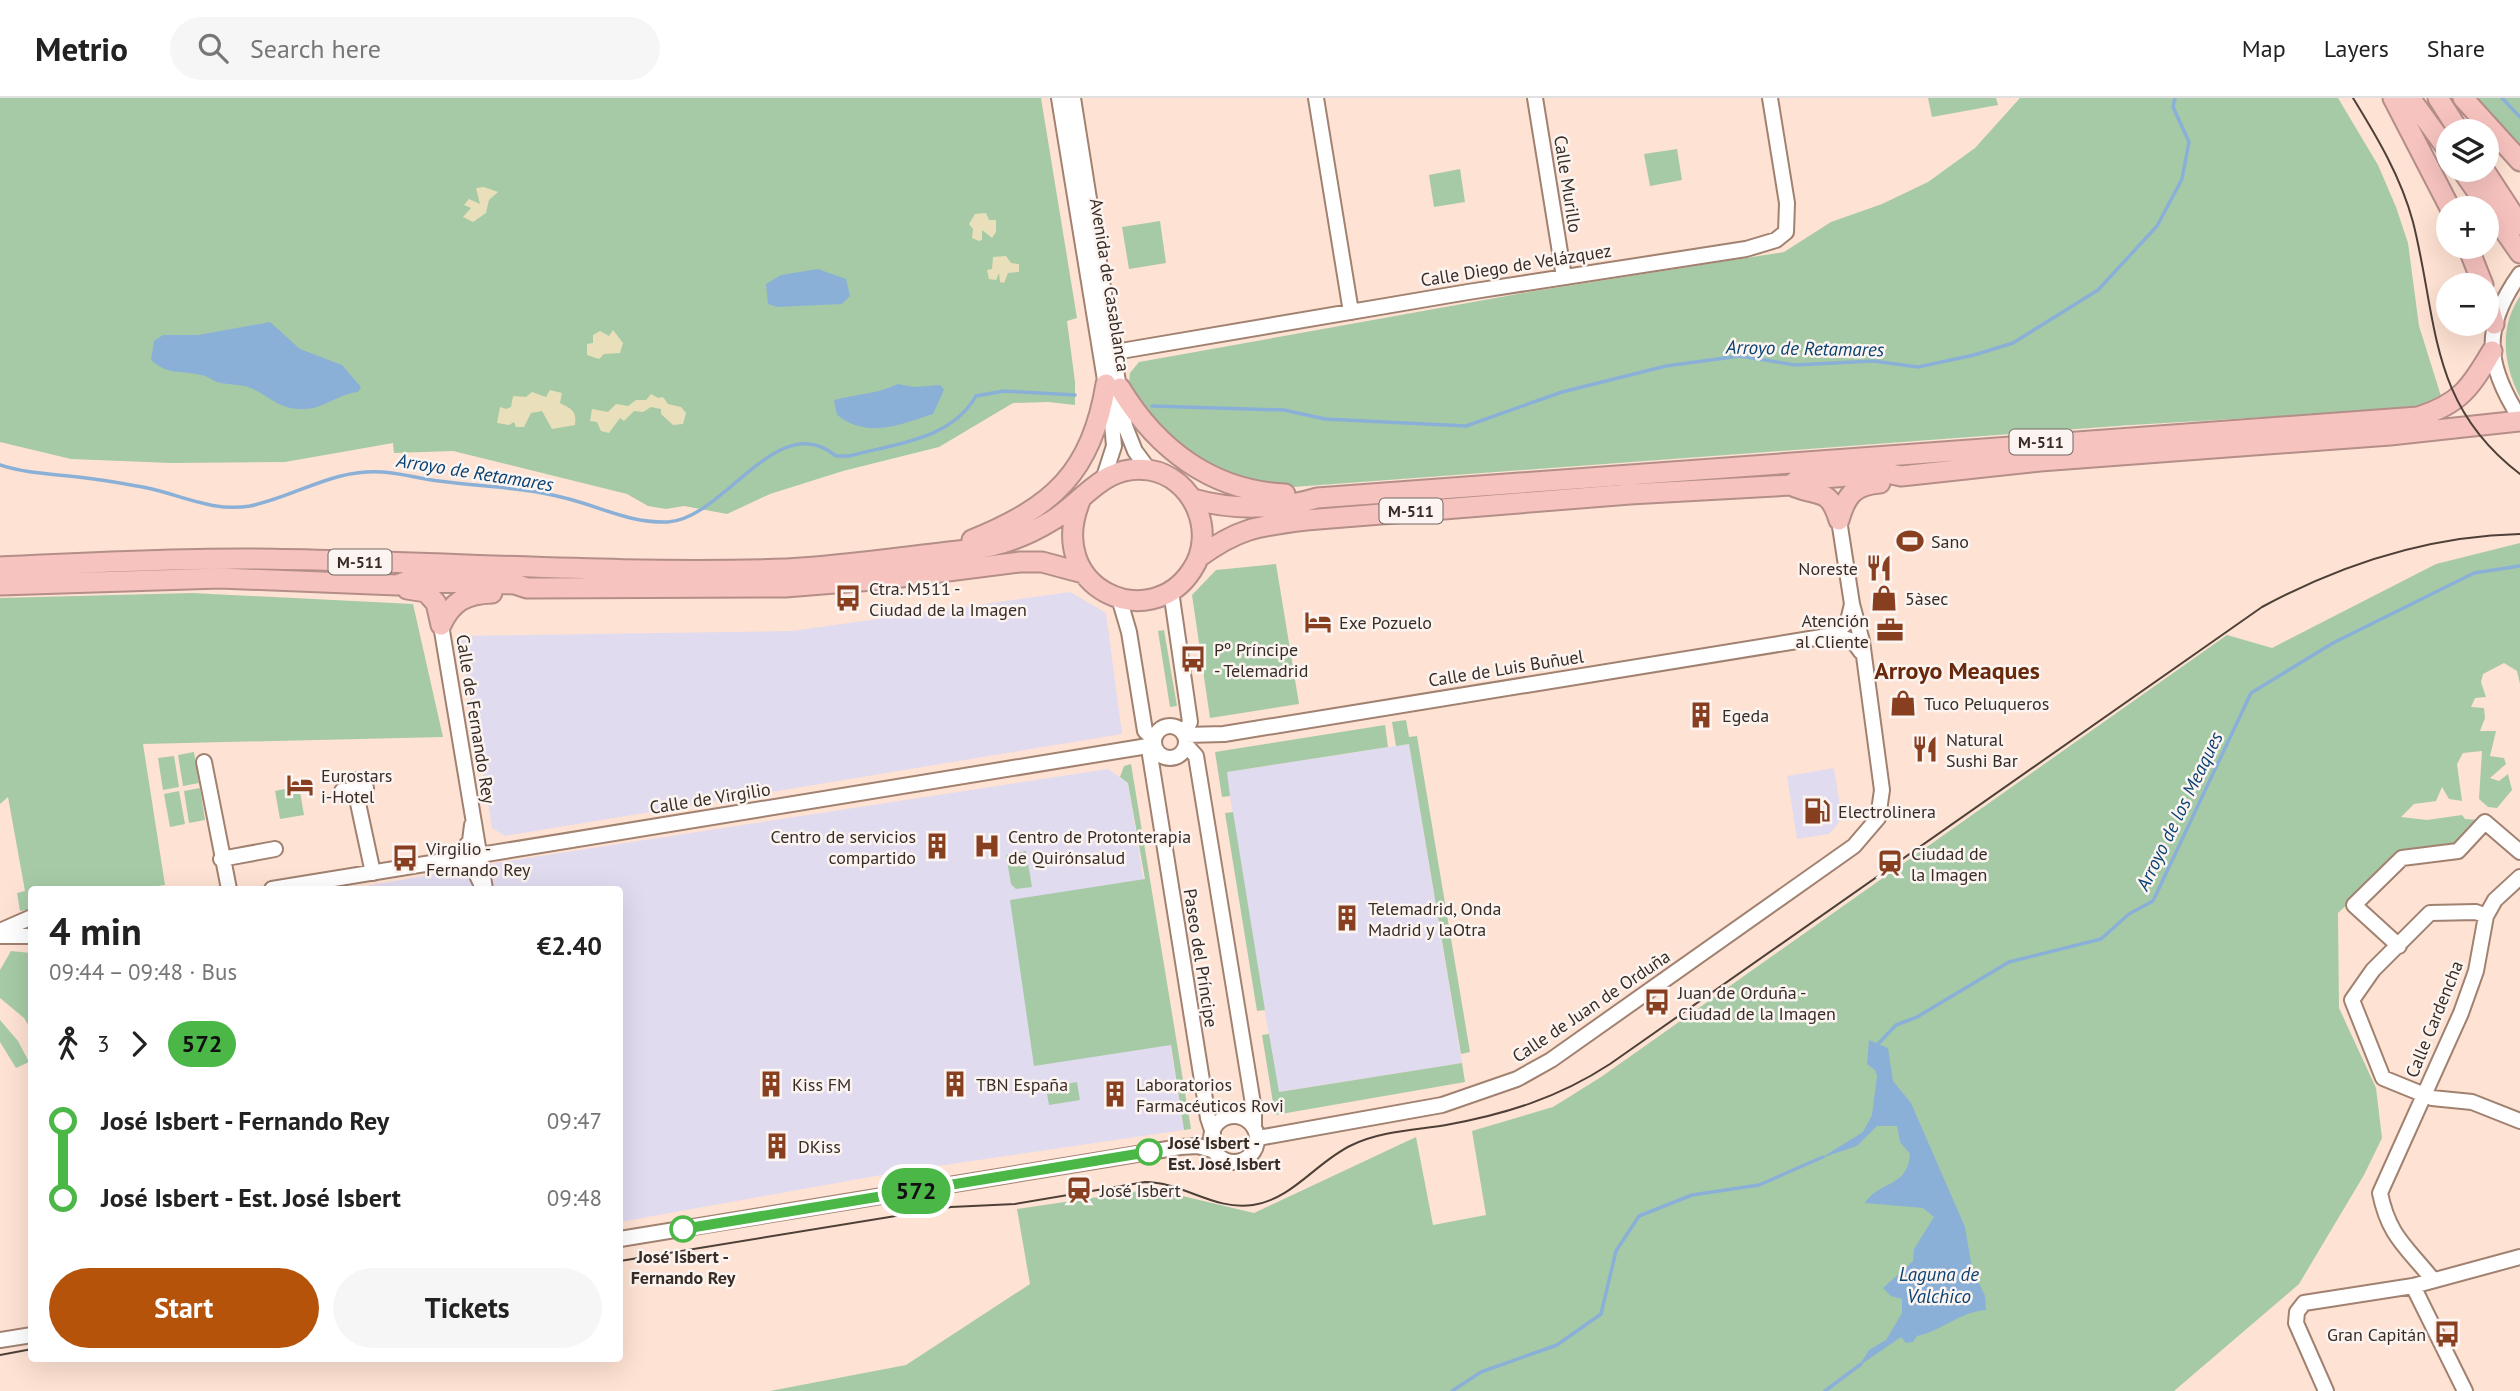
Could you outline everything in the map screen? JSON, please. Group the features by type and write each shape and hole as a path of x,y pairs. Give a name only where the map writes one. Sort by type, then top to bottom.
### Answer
{"highway":[{"path":"2393,98 2444,196"},
{"path":"2410,98 2436,134"},
{"path":"2438,98 2451,119"},
{"path":"2463,98 2520,161"},
{"path":"2471,182 2519,250"},
{"path":"2492,182 2520,225"},
{"name":"M-511","path":"1149,470 1174,481 1193,499 1237,506 1298,504 1317,498 2418,417 2442,410 2463,395 2492,351"},
{"path":"1113,386 1148,428 1203,472 1231,485 1264,493 1317,498"},
{"path":"943,551 1001,528 1055,492 1086,454 1113,386"},
{"name":"M-511","path":"1171,591 1193,570 1199,556 1229,536 1255,526 1630,494 1791,485 1797,480 1887,473 1901,476 2054,459 2390,435 2520,419"},
{"path":"1104,477 1126,470 1149,470"},
{"path":"1839,520 1845,499 1855,488 1888,482 1901,476"},
{"name":"M-511","path":"0,566 244,559 720,571 816,567 970,550 1010,541 1055,519 1080,501 1104,477"},
{"path":"1791,485 1823,494 1833,502 1839,520"},
{"path":"1193,499 1201,517 1203,537 1199,556"},
{"path":"1080,501 1073,519 1071,537 1074,556 1083,573"},
{"name":"M-511","path":"397,585 407,581 515,584 527,588 785,587 885,579 1020,562 1042,562 1083,573 1093,584 1119,598"},
{"name":"M-511","path":"0,584 220,578 397,585 426,592 436,603 441,625"},
{"name":"M-511","path":"441,625 455,601 474,593 515,593 527,588"},
{"path":"1119,598 1155,598 1171,591"}],"street":[{"name":"Avenida de Casablanca","path":"1059,98 1113,386 1129,441 1149,470"},
{"name":"Avenida de Casablanca","path":"1073,98 1115,352 1114,446 1104,477"},
{"path":"1316,98 1351,312"},
{"name":"Calle Murillo","path":"1535,98 1564,277"},
{"name":"Calle Diego de Velázquez","path":"1115,352 1746,249 1776,240 1786,232 1787,203 1770,98"},
{"name":"M-511","path":"2499,310 2504,296 2520,274"},
{"name":"M-511","path":"2493,336 2492,351 2501,388 2520,419"},
{"path":"1839,520 1861,652"},
{"name":"Paseo del Príncipe","path":"1171,591 1190,722 1185,738 1196,755 1256,1132"},
{"name":"Paseo del Príncipe","path":"1119,598 1129,632 1145,730 1154,744 1150,755 1205,1104 1213,1133"},
{"path":"1852,604 1848,621 1834,635 1853,641 1861,652"},
{"name":"Calle de Fernando Rey","path":"441,625 481,855 484,886"},
{"name":"Calle de Luis Buñuel","path":"1185,738 1224,734 1834,635"},
{"name":"Calle de Juan de Orduña","path":"1256,1132 1442,1105 1517,1079 1551,1060 1854,846 1869,833 1878,818 1882,790 1861,652"},
{"path":"1171,726 1185,738 1183,752 1168,758 1154,744 1164,727 1171,726"},
{"name":"Calle de Virgilio","path":"291,886 1154,744"},
{"path":"204,762 228,886"},
{"path":"354,787 373,873"},
{"name":"Calle de Fernando Rey","path":"473,820 470,841 455,859 475,871 482,886"},
{"path":"2399,946 2354,905 2399,860 2458,850 2485,822 2520,852"},
{"path":"221,859 275,849"},
{"name":"Calle Cardencha","path":"2433,1280 2396,1240 2384,1213 2380,1193 2476,971 2486,916 2495,900 2520,877"},
{"name":"Calle Cardencha","path":"2424,1094 2383,1078 2352,1000 2373,970 2430,913 2476,912 2486,916"},
{"path":"0,933 28,919"},
{"path":"0,933 28,936"},
{"path":"2424,1094 2472,1102 2520,1121"},
{"path":"623,1239 1180,1147 1198,1146 1215,1151 1224,1160 1236,1163 1247,1159 1255,1150 1256,1132 1237,1116 1218,1124 1213,1133 1215,1151"},
{"path":"2326,1391 2296,1323 2297,1312 2304,1303 2413,1286 2520,1257"},
{"path":"2413,1286 2465,1391"},
{"path":"0,1340 28,1336"}],"shaded area":[{"path":"1070,592 1106,613 1122,734 505,836 492,828 460,636 792,631"},
{"path":"1409,744 1462,1063 1278,1092 1226,772"},
{"name":"Electrolinera","path":"1834,768 1842,819 1829,834 1797,839 1787,776"},
{"path":"1108,769 1128,783 1184,1130 903,1171 623,1221 623,886 367,886 501,862"}],"green space":[{"path":"0,98 1041,98 1077,318 1067,321 1075,382 1075,405 1048,402 1013,403 939,447 843,471 770,494 727,514 684,506 666,509 648,506 627,494 453,451 394,453 393,443 285,462 171,463 71,459 0,442"},
{"path":"1928,98 1996,98 1998,105 1932,117"},
{"path":"2020,98 2338,98 2378,165 2396,207 2408,243 2419,326 2441,396 2421,405 2383,410 2131,425 1280,488 1233,479 1179,450 1128,390 1130,373 1139,362 1535,291 1784,252 1831,222 1882,204 1928,182 1975,148"},
{"path":"2477,98 2520,98 2520,154 2499,127 2499,119 2493,119"},
{"path":"1677,149 1682,180 1650,186 1644,154"},
{"path":"1460,169 1465,202 1434,207 1429,175"},
{"path":"1160,221 1166,263 1129,269 1122,227"},
{"path":"2520,296 2520,397 2507,359 2506,333 2513,308"},
{"path":"2520,543 2520,684 2517,671 2504,663 2483,674 2481,682 2486,697 2475,698 2471,707 2484,708 2485,718 2480,731 2496,731 2490,756 2504,758 2506,764 2490,778 2499,781 2508,774 2512,790 2497,808 2488,807 2479,799 2482,751 2463,753 2457,764 2462,801 2449,799 2442,787 2436,801 2414,804 2401,817 2427,820 2462,815 2465,819 2481,820 2457,843 2402,853 2338,913 2339,1008 2376,1088 2382,1138 2364,1175 2299,1284 2174,1391 770,1391 906,1365 1030,1284 1017,1209 1153,1189 1254,1213 1416,1137 1433,1225 1486,1215 1472,1131 1553,1107 1601,1077 2227,635 2272,648 2436,564"},
{"path":"1276,564 1299,704 1210,718 1192,595 1216,570"},
{"path":"192,593 413,604 443,737 143,744 165,885 28,886 28,910 20,911 17,893 25,891 8,797 0,804 0,598"},
{"path":"1164,630 1177,706 1170,707 1158,631"},
{"path":"1406,720 1409,737 1417,736 1470,1052 1461,1054 1409,744 1396,746 1392,722"},
{"path":"1385,725 1388,747 1227,772 1230,796 1222,797 1215,752"},
{"path":"194,752 199,783 183,786 178,755"},
{"path":"174,756 179,787 163,790 158,758"},
{"path":"1131,764 1191,1129 1184,1130 1171,1045 1034,1066 1010,900 1145,879 1128,783 1120,777 1124,766"},
{"path":"299,786 304,815 280,819 275,791"},
{"path":"200,788 205,820 189,823 184,791"},
{"path":"179,791 185,824 170,827 164,794"},
{"path":"1233,812 1265,1010 1257,1011 1225,813"},
{"path":"1026,851 1032,887 1016,889 1011,884 1006,855"},
{"path":"11,951 28,953 28,1025 24,1018 0,998 0,970"},
{"path":"0,1020 18,1041 28,1062 16,1068 0,1042"},
{"path":"1269,1034 1279,1092 1462,1063 1465,1082 1275,1115 1262,1035"},
{"path":"1077,1082 1080,1100 1049,1105 1046,1088"}],"sand":[{"path":"484,187 498,192 489,200 486,213 473,222 463,217 471,208 464,205 469,199 480,204 476,188"},
{"path":"986,213 989,220 996,220 996,232 992,238 982,230 982,240 979,241 972,238 973,229 969,224 975,214"},
{"path":"1006,256 1011,263 1019,264 1019,272 1008,273 1004,283 1000,282 999,273 996,280 989,279 987,270 992,269 993,257"},
{"path":"613,330 623,343 620,353 604,354 599,359 587,355 587,344 593,343 593,335 600,331 609,336"},
{"path":"550,390 562,393 560,403 574,413 575,425 552,429 542,411 531,413 524,427 516,427 514,422 509,425 497,423 500,407 511,407 513,396 526,397 532,392 546,397"},
{"path":"651,394 658,398 663,397 668,404 681,407 686,413 683,424 673,425 661,414 661,409 651,407 643,412 634,411 624,421 620,418 609,433 601,431 597,422 590,421 592,409 608,412 616,404 628,406 636,400 646,400"}],"water":[{"path":"818,269 846,279 850,296 842,304 777,307 768,304 766,284 781,275"},
{"path":"270,322 300,349 342,365 361,387 358,392 309,409 285,407 248,387 169,370 151,360 154,341 163,335 198,335"},
{"path":"898,384 914,387 940,385 944,390 933,414 884,428 860,427 837,415 834,400"},
{"name":"Laguna de Valchico","path":"1869,1040 1888,1048 1893,1081 1911,1103 1965,1227 1972,1268 1985,1296 1986,1310 1967,1314 1917,1336 1913,1342 1906,1343 1901,1337 1859,1366 1869,1350 1886,1340 1902,1313 1902,1299 1891,1296 1883,1288 1913,1261 1914,1249 1934,1217 1923,1208 1865,1203 1877,1191 1898,1179 1908,1165 1910,1154 1900,1142 1897,1126 1877,1126 1857,1146 1821,1158 1863,1132 1872,1115 1877,1076 1875,1070 1867,1064"}],"waterway":[{"name":"Arroyo de Retamares","path":"1152,406 1284,410 1325,419 1466,426 1562,392 1666,366 1740,356 1795,365 1873,361 1918,367 1974,355 2013,343 2098,290 2157,226 2182,179 2189,142 2173,107 2175,98"},
{"name":"Arroyo de Retamares","path":"2502,98 2520,117"},
{"name":"Arroyo de Retamares","path":"0,465 35,473 82,477 152,489 200,503 225,507 267,502 347,475 364,472 389,473 550,494 640,520 668,522 689,516 710,504 772,455 793,445 814,445 836,456 849,456 937,431 965,411 976,396 1004,391 1075,395"},
{"name":"Arroyo de los Meaques","path":"1876,1046 1896,1025 1917,1017 2009,962 2101,939 2129,914 2153,901 2251,693 2333,643 2474,573 2520,566"},
{"name":"Arroyo de los Meaques","path":"1452,1391 1481,1372 1557,1345 1601,1314 1616,1251 1639,1216 1692,1195 1759,1185 1823,1157"},
{"path":"1825,1391 1861,1364"}],"tram line":[{"path":"2353,98 2388,158 2408,205 2441,359 2452,390 2468,419 2490,447 2520,474"},
{"path":"623,1261 951,1207 1015,1204 1145,1182 1172,1186 1225,1204 1253,1205 1293,1188 1327,1160 1363,1140 1468,1121 1531,1103 1571,1086 1610,1064 2262,607 2323,578 2386,555 2452,540 2520,534"},
{"path":"0,1355 28,1350"}],"bus line":[{"name":"572","path":"683,1229 1149,1152"}],"place":[{"name":"Sano","path":"1910,541"},
{"name":"Noreste","path":"1879,568"},
{"name":"Ctra. M511 - Ciudad de la Imagen","path":"848,598"},
{"name":"5àsec","path":"1884,598"},
{"name":"Exe Pozuelo","path":"1318,622"},
{"name":"Atención al Cliente","path":"1890,630"},
{"name":"Pº Príncipe - Telemadrid","path":"1193,659"},
{"name":"Tuco Peluqueros","path":"1903,703"},
{"name":"Egeda","path":"1701,715"},
{"name":"Natural Sushi Bar","path":"1925,749"},
{"name":"Eurostars i-Hotel","path":"300,785"},
{"name":"Electrolinera","path":"1817,811"},
{"name":"Centro de servicios compartido","path":"937,846"},
{"name":"Centro de Protonterapia de Quirónsalud","path":"987,846"},
{"name":"Virgilio - Fernando Rey","path":"405,858"},
{"name":"Ciudad de la Imagen","path":"1890,863"},
{"name":"Telemadrid, Onda Madrid y laOtra","path":"1347,918"},
{"name":"Juan de Orduña - Ciudad de la Imagen","path":"1657,1002"},
{"name":"Kiss FM","path":"771,1084"},
{"name":"TBN España","path":"955,1084"},
{"name":"Laboratorios Farmacéuticos Rovi","path":"1115,1094"},
{"name":"DKiss","path":"777,1146"},
{"name":"José Isbert - Est. José Isbert","path":"1149,1152"},
{"name":"José Isbert","path":"1079,1190"},
{"name":"José Isbert - Fernando Rey","path":"683,1229"},
{"name":"Gran Capitán","path":"2447,1334"}],"district":[{"name":"Arroyo Meaques","path":"1957,670"}]}
